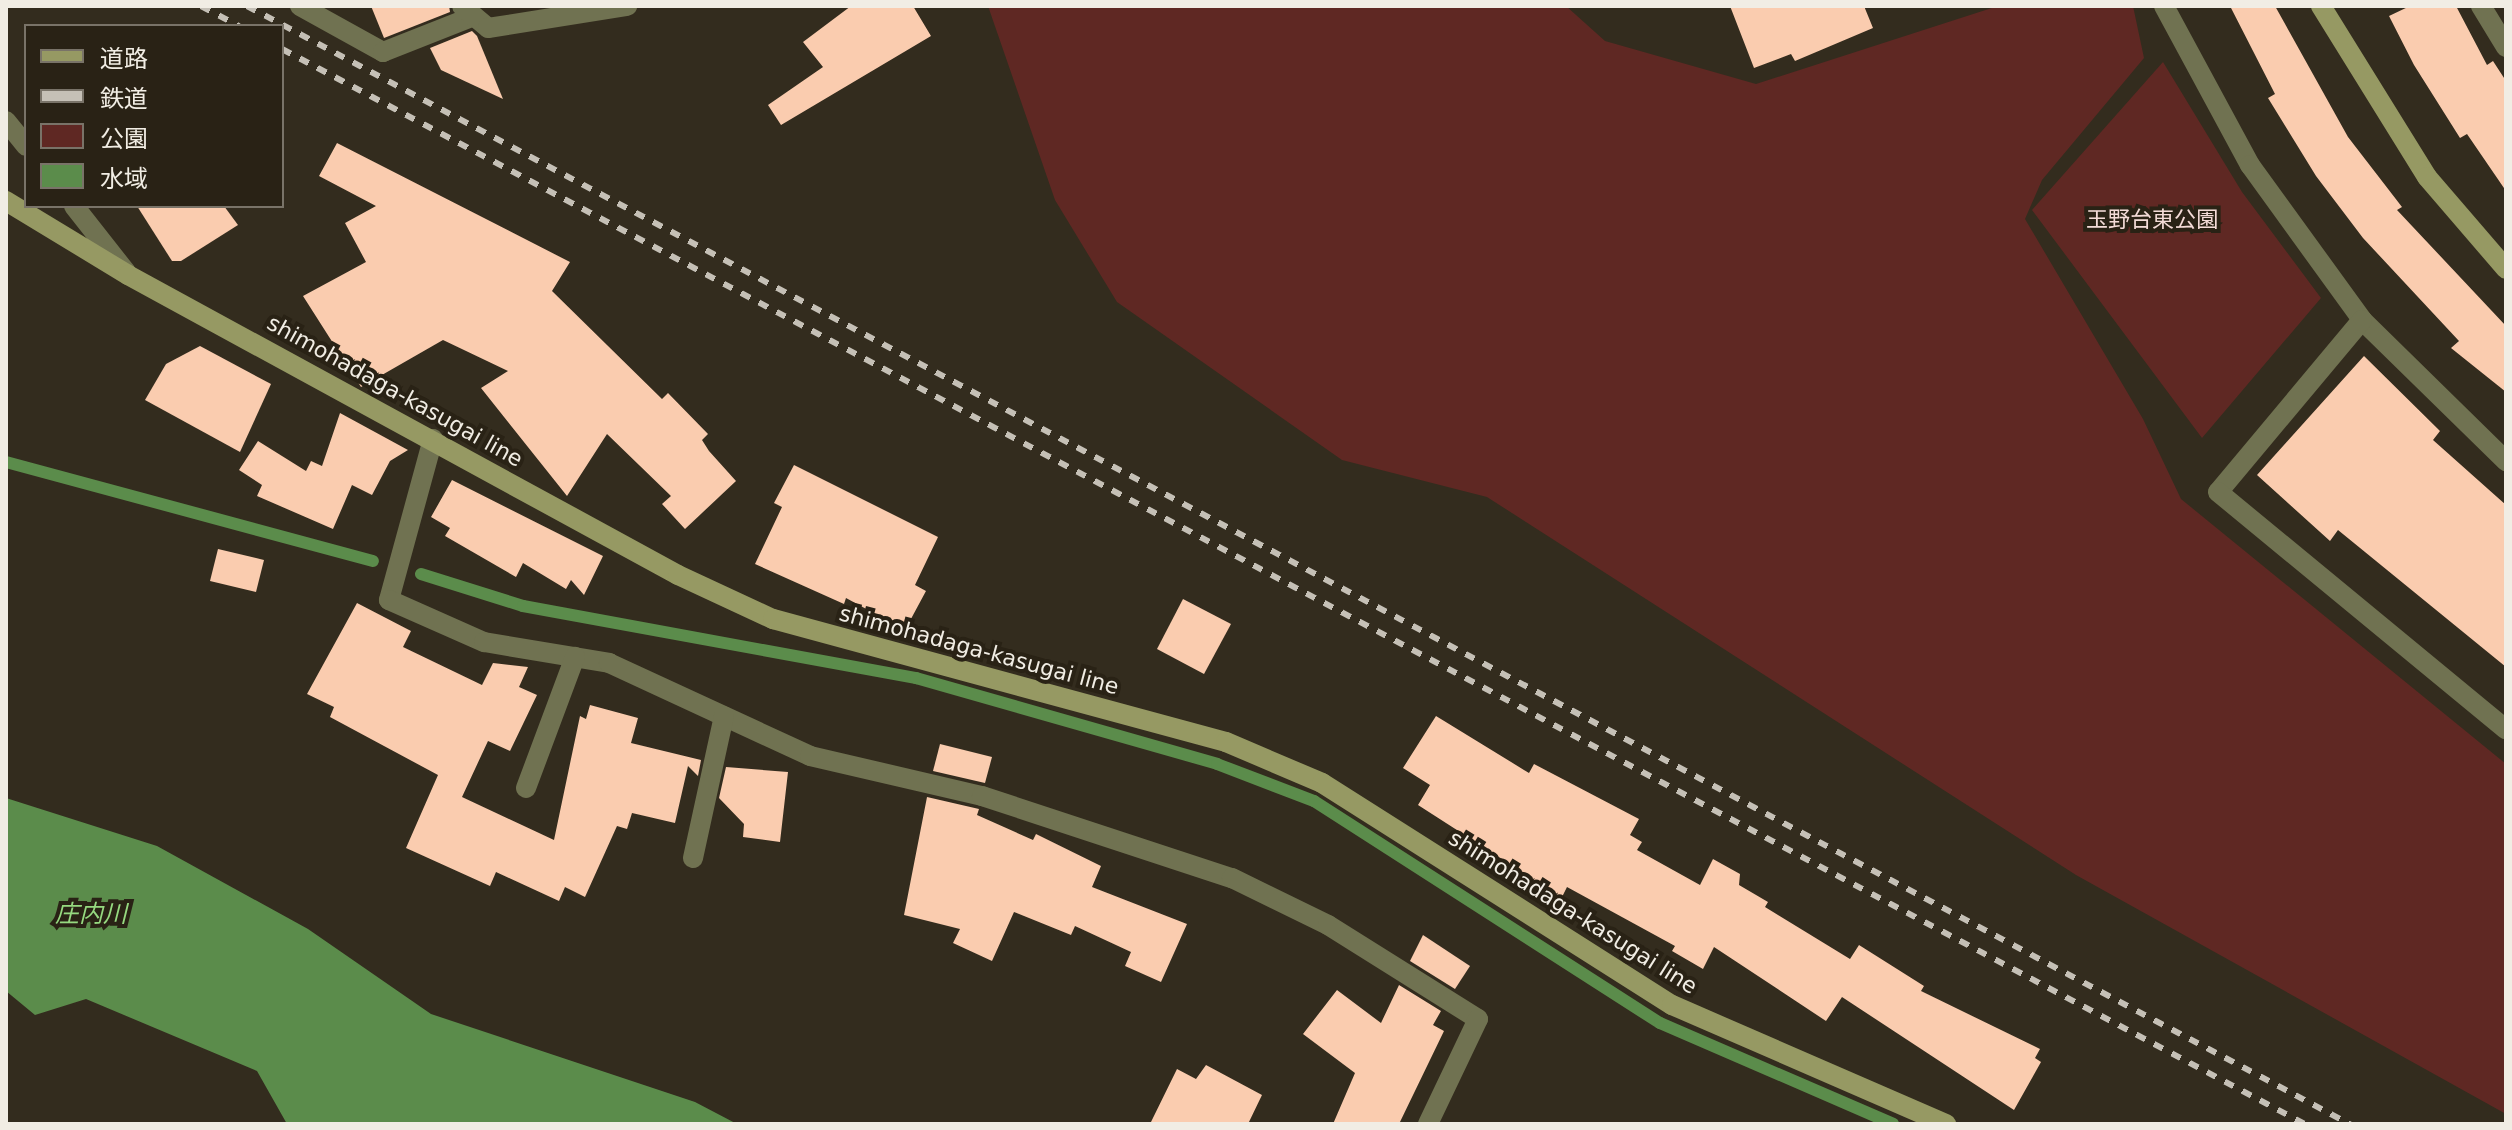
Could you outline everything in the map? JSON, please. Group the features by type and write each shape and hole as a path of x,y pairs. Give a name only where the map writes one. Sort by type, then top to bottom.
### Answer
{"main road":[{"path":"2321,6 2427,177 2506,269"},
{"name":"shimohadaga-kasugai line","path":"6,201 128,275 678,575 773,619 1226,742 1322,783 1672,1005 1946,1124"}],"street":[{"path":"300,6 383,52 467,12 488,28 627,6"},
{"path":"2481,6 2506,47"},
{"path":"2165,7 2250,165 2362,320 2506,461"},
{"path":"6,121 24,144"},
{"path":"76,208 128,275"},
{"path":"2362,320 2218,492 2506,729"},
{"path":"433,439 389,600 484,642 609,663 810,756 982,796 1232,878 1328,925 1478,1019 1428,1124"},
{"path":"526,788 575,657"},
{"path":"693,858 724,716"}],"green space":[{"path":"988,6 1566,6 1605,41 1756,84 1998,6 2133,6 2144,58 2042,180 2025,219 2143,419 2181,499 2506,764 2506,1114 2076,875 1487,497 1342,460 1117,302 1055,200"},
{"name":"玉野台東公園","path":"2163,62 2242,192 2321,298 2202,438 2032,210"}],"water":[{"name":"庄内川","path":"6,798 157,846 308,929 431,1014 695,1102 737,1124 287,1124 257,1071 86,999 35,1015 6,991"}],"building":[{"path":"371,6 449,6 450,12 384,38"},
{"path":"851,6 913,6 931,36 781,125 768,105 823,67 803,42"},
{"path":"1730,6 1864,6 1873,28 1795,61 1791,54 1754,68"},
{"path":"2230,6 2275,6 2348,137 2402,207 2397,210 2506,326 2506,392 2451,348 2459,341 2363,238 2316,176 2268,98 2275,94"},
{"path":"2410,6 2456,6 2487,65 2493,61 2506,81 2506,191 2467,134 2460,138 2414,65 2389,16"},
{"path":"472,31 477,36 503,99 441,70 430,48"},
{"path":"337,143 570,262 552,291 662,399 668,393 708,434 702,440 736,481 685,529 662,504 671,496 607,434 567,496 481,388 508,371 443,340 361,387 303,296 366,262 345,223 376,206 319,176"},
{"path":"138,208 225,208 238,225 181,261 172,261"},
{"path":"200,346 271,384 240,452 145,400 166,364"},
{"path":"2364,356 2440,431 2433,440 2506,505 2506,667 2338,530 2330,541 2257,475"},
{"path":"340,413 408,450 390,461 372,495 352,485 333,529 257,496 262,485 239,470 258,441 306,471 311,461 322,466"},
{"path":"794,465 938,537 915,585 926,591 905,630 846,598 844,604 755,564 782,507 774,503"},
{"path":"452,480 603,556 584,595 571,580 566,589 523,563 516,577 445,536 450,528 431,517"},
{"path":"218,549 264,560 256,592 210,581"},
{"path":"1183,599 1231,624 1204,674 1157,649"},
{"path":"357,603 411,631 403,647 482,685 493,663 528,667 519,687 537,695 510,751 488,741 462,797 554,840 580,716 586,719 590,705 638,718 631,743 701,760 698,776 688,766 675,823 632,813 627,829 617,826 585,897 565,887 559,901 496,872 490,886 406,848 438,775 330,717 334,707 307,694"},
{"path":"1436,716 1529,773 1534,764 1639,819 1630,835 1642,842 1637,850 1700,885 1713,859 1740,874 1739,885 1768,902 1765,907 1850,959 1859,945 1924,986 1921,991 2040,1049 2035,1058 2041,1062 2014,1110 1842,997 1826,1021 1714,947 1703,969 1672,951 1675,946 1567,887 1561,899 1513,874 1516,868 1418,805 1430,785 1403,768"},
{"path":"940,744 992,757 985,783 933,771"},
{"path":"726,767 788,772 780,842 743,837 744,824 719,798"},
{"path":"927,797 979,809 977,815 1033,840 1036,834 1101,866 1092,887 1187,924 1161,982 1125,966 1131,952 1075,926 1071,935 1014,912 992,961 953,943 960,929 904,915"},
{"path":"1423,935 1470,966 1455,989 1410,961"},
{"path":"1399,985 1441,1011 1433,1025 1444,1031 1399,1124 1333,1124 1355,1073 1303,1034 1337,990 1381,1023"},
{"path":"1206,1065 1262,1095 1248,1124 1150,1124 1177,1069 1196,1079"}],"waterway":[{"path":"6,462 373,561"},
{"path":"421,574 523,606 916,678 1217,764 1314,801 1660,1023 1893,1124"}],"railway":[{"path":"201,6 235,24"},
{"path":"247,6 281,24"},
{"path":"284,26 2350,1124"},
{"path":"284,50 2305,1124"}]}
